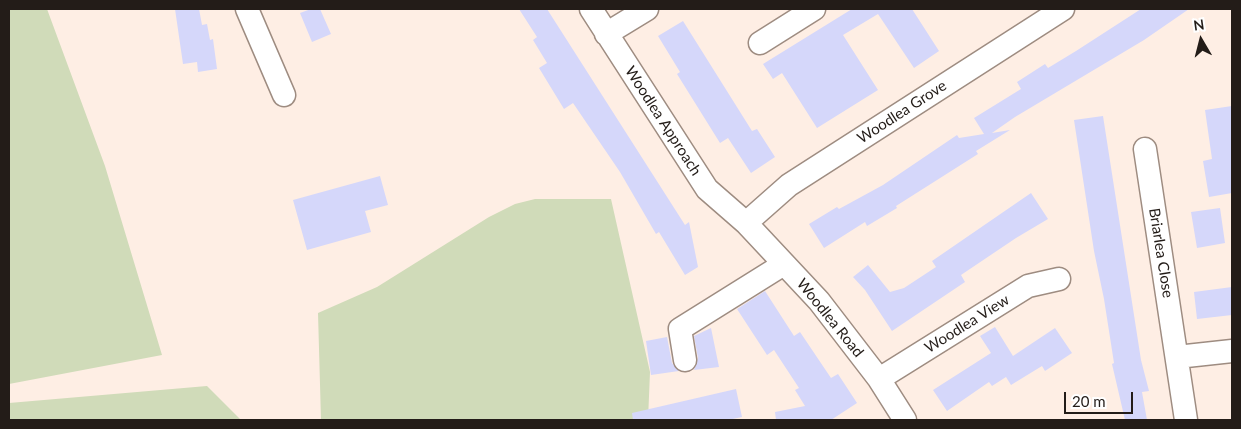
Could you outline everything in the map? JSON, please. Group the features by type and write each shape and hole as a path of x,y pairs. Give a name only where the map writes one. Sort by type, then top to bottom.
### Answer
{"street":[{"path":"247,9 284,95"},
{"name":"Woodlea Approach","path":"592,9 606,34 707,189 746,223"},
{"path":"606,34 647,9"},
{"path":"760,43 814,9"},
{"name":"Woodlea Grove","path":"746,223 788,185 1063,9"},
{"name":"Briarlea Close","path":"1145,149 1186,420"},
{"name":"Woodlea Road","path":"746,223 819,301 879,379 905,420"},
{"path":"685,360 680,329 784,264"},
{"name":"Woodlea View","path":"879,379 1028,286 1059,279"},
{"path":"1177,357 1232,351"}],"green space":[{"path":"9,9 47,9 105,166 162,355 9,384"},
{"path":"535,199 611,199 650,372 648,420 321,420 318,313 377,287 489,217 515,204"},
{"path":"207,386 241,420 9,420 9,403"}],"building":[{"path":"175,9 199,9 202,25 207,24 210,40 213,39 217,69 198,72 197,62 183,64"},
{"path":"311,9 320,9 331,34 312,42 300,13"},
{"path":"519,9 547,9 685,225 689,222 698,267 685,275 659,232 656,234 620,172 573,103 564,109 539,68 547,63 533,40 537,37"},
{"path":"852,9 912,9 939,51 914,68 878,14 843,35 878,90 817,128 782,73 773,79 763,64"},
{"path":"1141,9 1189,9 1144,40 1015,117 992,133 1010,130 976,151 978,154 896,206 897,208 867,226 865,222 824,248 809,224 837,207 839,209 883,185 957,135 959,138 984,134 974,118 1021,89 1017,82 1045,64 1048,68"},
{"path":"683,21 752,131 757,129 775,157 751,173 728,138 720,143 677,74 680,72 658,36"},
{"path":"1232,106 1232,193 1209,197 1203,161 1212,159 1205,110"},
{"path":"1103,116 1141,360 1149,391 1142,392 1147,420 1125,420 1112,364 1114,363 1094,251 1074,120"},
{"path":"380,176 388,205 365,211 371,232 307,250 293,200"},
{"path":"1031,193 1048,219 961,275 965,282 892,331 865,290 853,277 868,265 890,292 904,288 936,267 932,261"},
{"path":"1220,208 1225,243 1197,248 1191,212"},
{"path":"1232,287 1232,315 1197,319 1194,292"},
{"path":"765,291 794,336 800,332 831,378 838,374 857,403 831,420 776,420 775,412 805,406 795,390 799,388 774,350 767,355 737,309"},
{"path":"995,327 1013,356 1055,328 1072,353 1045,371 1042,366 1011,385 1006,377 992,386 989,382 947,411 933,390 991,353 980,336"},
{"path":"711,328 719,367 694,370 698,358 694,336"},
{"path":"667,337 672,363 679,371 651,375 646,341"},
{"path":"736,389 742,417 728,420 633,420 632,413"}]}
